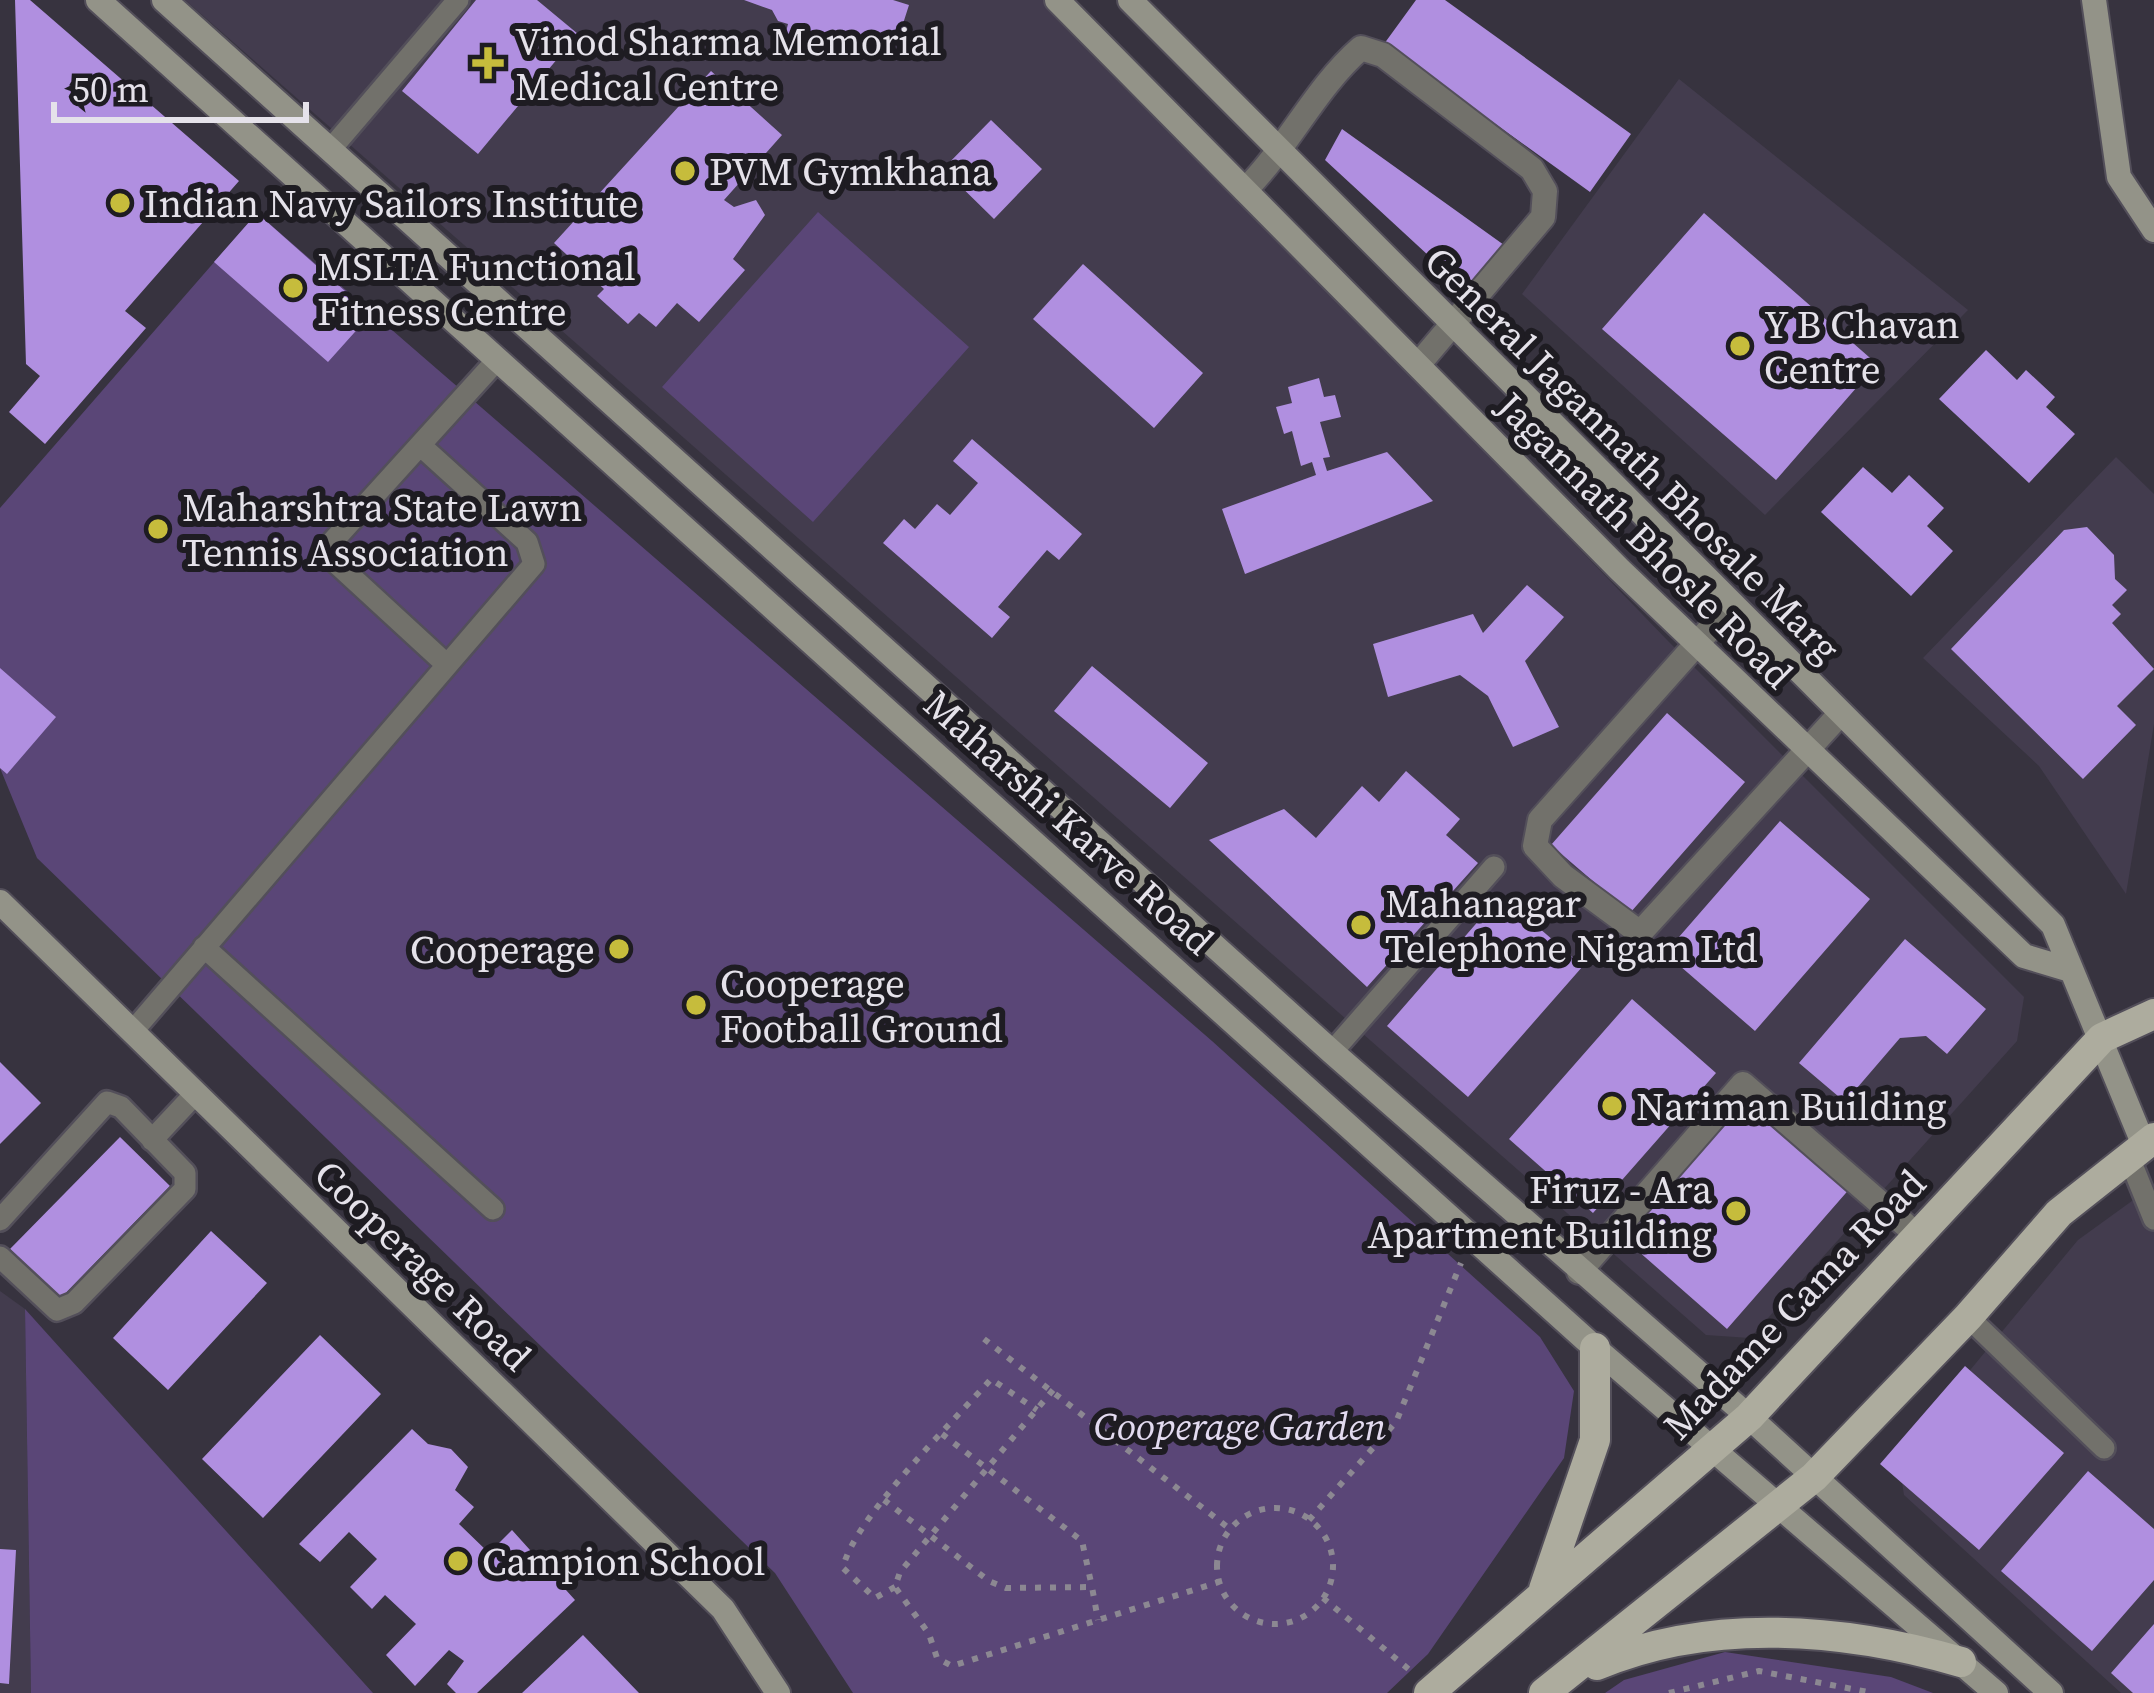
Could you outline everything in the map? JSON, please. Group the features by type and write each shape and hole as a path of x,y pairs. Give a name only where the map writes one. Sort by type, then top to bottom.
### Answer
{"main road":[{"name":"Madame Cama Road","path":"1431,1691 1749,1417 2102,1038 2154,1014"},
{"path":"1554,1686 1814,1477 1968,1317 2059,1213 2142,1146"},
{"path":"1542,1595 1595,1440 1594,1348"},
{"path":"1554,1686 1652,1642 1760,1632 1897,1644 1961,1662"}],"street":[{"name":"Maharshi Karve Road","path":"98,0 1594,1348 1996,1693"},
{"name":"Maharshi Karve Road","path":"164,0 1332,1052 1749,1417 2051,1693"},
{"name":"Jagannath Bhosle Road","path":"1057,0 1809,752 2024,956 2067,969"},
{"name":"General Jagannath Bhosale Marg","path":"1130,0 2053,925 2067,969"},
{"path":"2094,0 2119,177 2154,230"},
{"path":"1245,190 1283,153 1339,68 1361,49 1383,55 1532,170 1545,190 1543,217 1418,365"},
{"path":"1732,604 1540,820 1535,846 1563,876 1640,933 1841,713"},
{"name":"Cooperage Road","path":"0,902 723,1609 778,1693"},
{"path":"2067,969 2102,1038 2142,1146"},
{"path":"1579,1272 1743,1084 1917,1235"}],"lane":[{"path":"330,150 458,0"},
{"path":"446,664 333,560 331,550 333,541 498,359"},
{"path":"133,1031 534,565 534,552 420,445"},
{"path":"1332,1052 1494,867"},
{"path":"204,946 493,1209"},
{"path":"152,1140 196,1093"},
{"path":"0,1220 107,1102 121,1107 185,1173 185,1189 74,1303 57,1310 0,1257"},
{"path":"2142,1146 2154,1219"},
{"path":"1968,1317 2104,1448"}],"path":[{"path":"1309,1520 1396,1422 1439,1307 1477,1240"},
{"path":"983,1339 1230,1529"},
{"path":"1037,1410 991,1379 884,1500 846,1553 843,1568 875,1598 895,1587 931,1536 1054,1390"},
{"path":"942,1434 1082,1541 1098,1620"},
{"path":"884,1500 989,1581 1006,1588 1092,1587"},
{"path":"1263,1508 1282,1508 1309,1520 1328,1541 1332,1560 1323,1598 1294,1620 1256,1621 1240,1613 1219,1582 1220,1545 1230,1529 1263,1508"},
{"path":"895,1587 929,1634 937,1658 952,1666 1219,1582"},
{"path":"1323,1598 1431,1691"},
{"path":"1669,1693 1759,1671 1873,1693"}],"shaded area":[{"path":"185,0 1050,0 1669,642 2024,997 2017,1041 1750,1338 1706,1335"},
{"path":"1679,79 1968,310 1765,515 1522,294"},
{"path":"2116,457 2154,494 2154,724 2126,894 2039,766 1923,658"},
{"path":"2154,1185 2154,1693 2121,1693 1904,1495 1898,1457 2078,1240"},
{"path":"0,1291 25,1309 31,1693 0,1693"}],"green space":[{"path":"818,212 969,347 813,522 662,387"},
{"name":"Cooperage Garden","path":"257,213 1212,1041 1540,1337 1574,1391 1564,1458 1428,1654 1387,1693 853,1693 775,1573 37,858 0,768 0,508"},
{"path":"25,1309 61,1349 373,1693 31,1693"},
{"path":"1725,1652 1891,1677 1933,1693 1605,1693 1624,1680"}],"building":[{"name":"Indian Navy Sailors Institute","path":"15,0 30,0 239,181 125,311 146,328 45,444 9,412 40,376 26,364"},
{"path":"476,0 537,0 578,34 478,154 402,91"},
{"path":"744,0 893,0 909,5 892,58 853,46 849,60 784,40 788,24 778,21 772,10"},
{"path":"1416,0 1445,0 1631,134 1590,192 1384,44"},
{"name":"PVM Gymkhana","path":"711,71 782,135 724,200 734,207 756,200 765,215 733,259 745,270 699,322 677,303 656,327 639,313 628,324 597,296 604,289 554,243"},
{"path":"991,120 1042,169 994,219 943,169"},
{"path":"1342,129 1504,245 1468,292 1325,160"},
{"name":"MSLTA Functional Fitness Centre","path":"257,213 371,314 328,362 214,262"},
{"name":"Y B Chavan Centre","path":"1704,213 1877,364 1776,480 1602,329"},
{"path":"1083,264 1203,373 1154,428 1033,319"},
{"path":"1986,350 2017,380 2026,370 2055,397 2046,407 2075,434 2029,483 1939,399"},
{"path":"1319,378 1324,397 1335,395 1341,417 1320,422 1330,457 1323,458 1327,471 1387,452 1433,501 1245,574 1222,509 1316,475 1312,462 1301,466 1292,431 1284,434 1276,407 1292,403 1288,387"},
{"path":"972,439 1082,534 1059,560 1047,550 998,607 1010,617 992,638 883,543 904,519 915,529 937,504 950,515 978,483 953,461"},
{"path":"1863,467 1892,493 1909,475 1944,508 1927,526 1953,551 1911,596 1821,512"},
{"path":"2087,527 2114,555 2115,579 2127,590 2112,605 2121,614 2112,623 2154,669 2117,706 2136,725 2083,779 1951,649 2064,530"},
{"path":"1527,585 1564,617 1525,661 1559,727 1513,747 1488,696 1460,675 1388,697 1373,644 1473,614 1483,633"},
{"path":"1092,666 1208,763 1170,808 1054,711"},
{"path":"0,668 56,717 7,774 0,768"},
{"path":"1667,713 1745,782 1630,913 1551,845"},
{"name":"Mahanagar Telephone Nigam Ltd","path":"1406,771 1460,819 1446,835 1478,863 1367,987 1209,840 1284,809 1316,838 1362,786 1379,802"},
{"path":"1780,821 1870,899 1755,1031 1665,953"},
{"path":"1501,895 1583,966 1468,1097 1387,1026"},
{"path":"1905,939 1986,1009 1947,1054 1926,1036 1900,1038 1845,1102 1799,1063"},
{"name":"Nariman Building","path":"1632,999 1716,1073 1593,1213 1509,1139"},
{"path":"0,1062 41,1103 0,1144"},
{"name":"Firuz - Ara Apartment Building","path":"1746,1093 1852,1186 1727,1329 1621,1236"},
{"path":"120,1137 170,1186 60,1299 10,1249"},
{"path":"211,1231 267,1283 168,1390 113,1338"},
{"path":"320,1335 381,1394 263,1518 202,1459"},
{"path":"1965,1366 2064,1453 1979,1550 1880,1464"},
{"name":"Campion School","path":"412,1429 428,1444 451,1449 468,1467 455,1490 474,1507 459,1524 489,1553 512,1530 575,1600 477,1693 456,1693 447,1684 464,1661 449,1650 415,1686 386,1655 416,1624 385,1595 372,1609 350,1587 377,1559 349,1532 320,1562 299,1544"},
{"path":"2088,1471 2154,1529 2154,1580 2092,1651 2001,1571"},
{"path":"0,1549 16,1550 9,1684 0,1683"},
{"path":"2154,1624 2154,1693 2133,1693 2111,1673"},
{"path":"583,1635 639,1693 522,1693"}],"place":[{"name":"Vinod Sharma Memorial Medical Centre","path":"488,63"},
{"name":"PVM Gymkhana","path":"685,171"},
{"name":"Indian Navy Sailors Institute","path":"120,203"},
{"name":"MSLTA Functional Fitness Centre","path":"293,288"},
{"name":"Y B Chavan Centre","path":"1740,346"},
{"name":"Maharshtra State Lawn Tennis Association","path":"158,529"},
{"name":"Mahanagar Telephone Nigam Ltd","path":"1361,925"},
{"name":"Cooperage","path":"619,949"},
{"name":"Cooperage Football Ground","path":"696,1005"},
{"name":"Nariman Building","path":"1612,1106"},
{"name":"Firuz - Ara Apartment Building","path":"1736,1211"},
{"name":"Campion School","path":"458,1561"}]}
